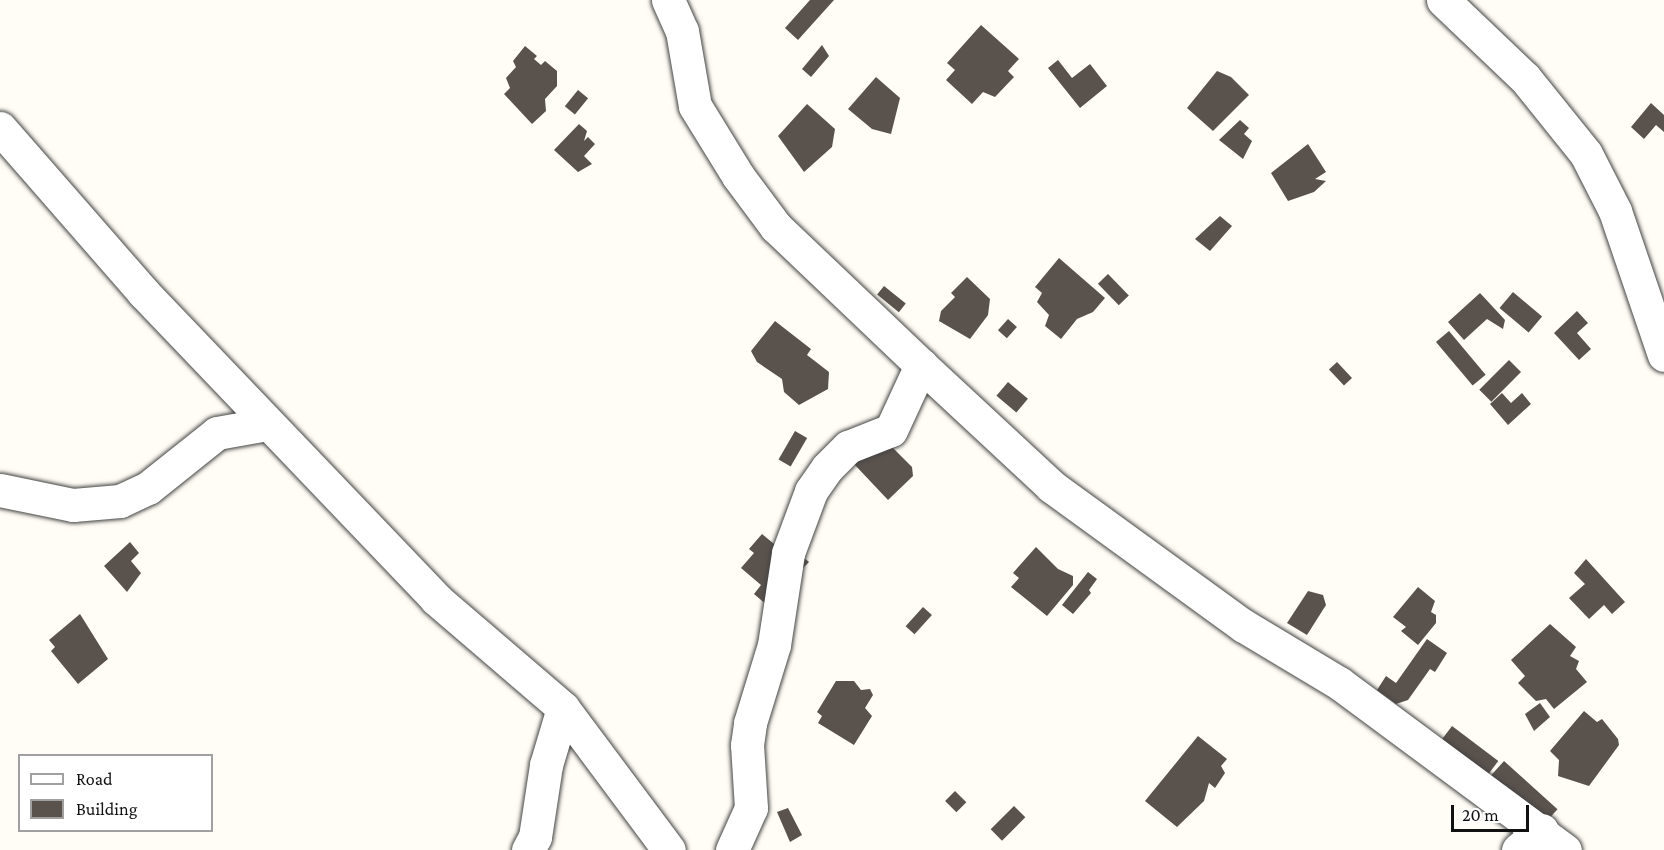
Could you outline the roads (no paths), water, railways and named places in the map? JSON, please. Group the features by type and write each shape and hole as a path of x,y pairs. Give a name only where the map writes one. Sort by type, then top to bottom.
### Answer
{"street":[{"path":"668,0 682,31 695,106 738,176 776,227 1051,486 1244,626 1339,683 1542,843"},
{"path":"682,31 691,0"},
{"path":"1443,0 1525,78 1586,154 1615,211 1664,355"},
{"path":"0,128 142,292 436,599 563,708 669,850"},
{"path":"732,850 751,808 747,745 750,723 774,645 788,553 811,491 826,468 848,447 891,430 921,365"},
{"path":"0,490 73,505 120,501 148,488 217,433 267,424"},
{"path":"528,850 535,837 546,765 563,708"}]}
